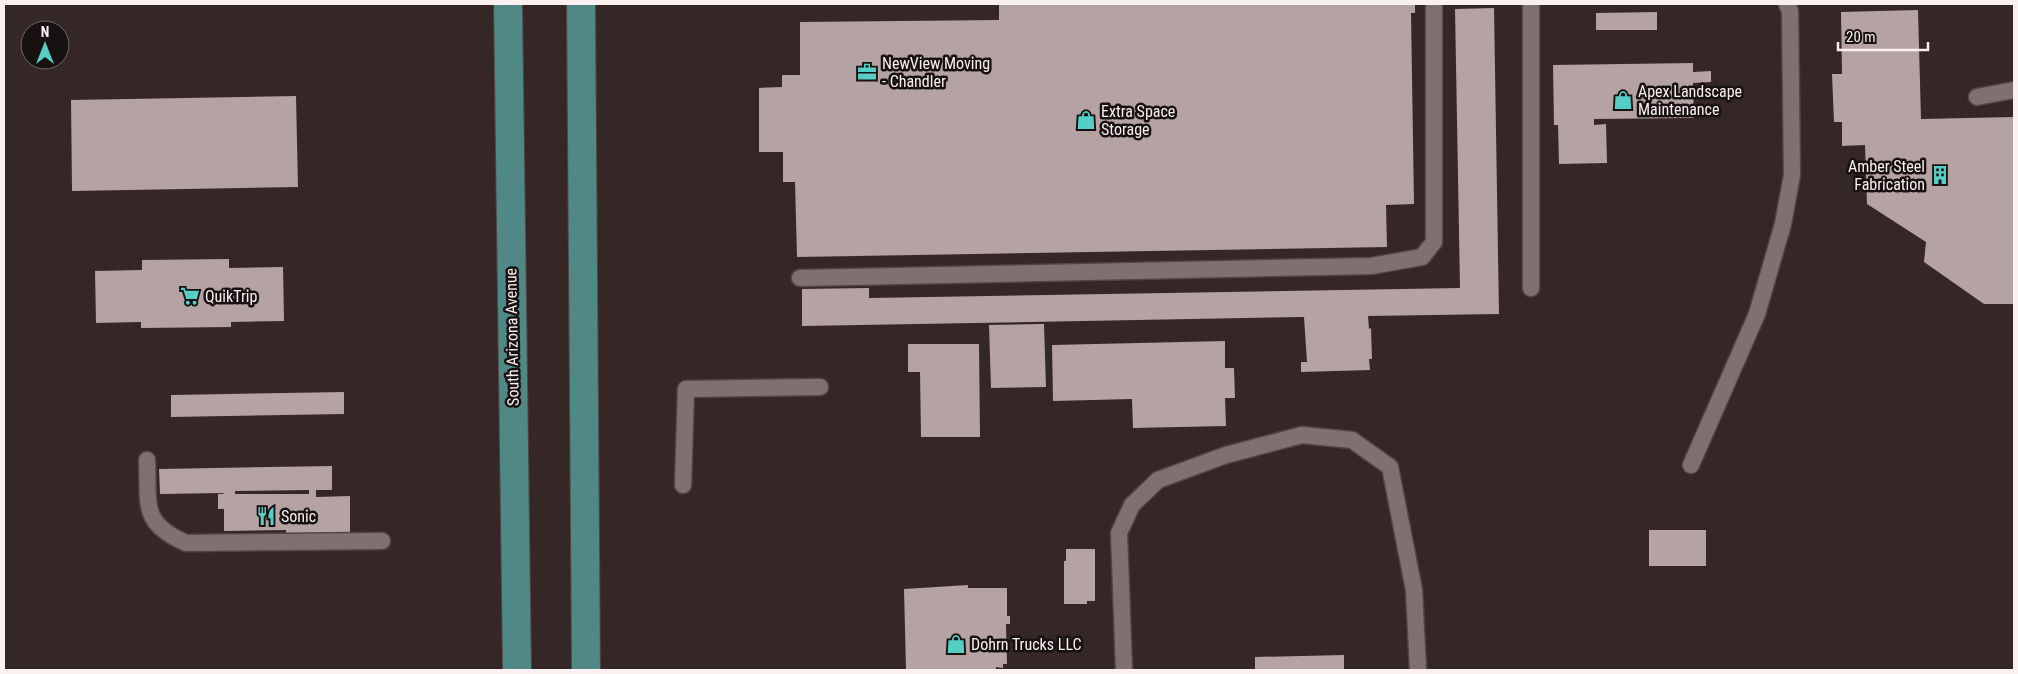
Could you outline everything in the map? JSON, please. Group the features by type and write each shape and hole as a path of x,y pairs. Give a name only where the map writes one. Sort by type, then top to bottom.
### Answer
{"main road":[{"name":"South Arizona Avenue","path":"508,4 517,670"},
{"path":"581,4 586,670"}],"lane":[{"path":"1530,288 1531,4"},
{"path":"1691,464 1757,314 1782,224 1792,175 1790,11 1787,4"},
{"path":"800,278 1371,266 1422,256 1434,242 1434,7"},
{"path":"1977,97 2014,90"},
{"path":"684,485 686,389 820,387"},
{"path":"1124,670 1119,533 1132,505 1158,480 1226,455 1302,435 1352,440 1390,466 1414,590 1418,670"},
{"path":"147,460 149,508 156,524 168,535 186,543 382,541"}],"building":[{"name":"Extra Space Storage","path":"999,4 1415,4 1415,13 1411,13 1414,204 1386,205 1387,247 797,257 795,182 783,182 783,152 759,152 759,88 782,87 782,75 800,75 800,22 999,20"},
{"path":"1494,8 1499,314 1368,316 1369,329 1371,328 1372,359 1369,359 1370,370 1301,372 1301,362 1307,362 1304,317 802,326 802,289 869,288 869,298 1460,288 1455,9"},
{"name":"Amber Steel Fabrication","path":"1918,10 1921,119 2014,117 2014,304 1984,304 1924,262 1926,242 1867,204 1865,145 1842,146 1842,122 1834,122 1832,74 1842,74 1841,12"},
{"path":"1657,12 1657,30 1596,30 1596,13"},
{"name":"Apex Landscape Maintenance","path":"1693,63 1693,72 1711,71 1711,82 1693,83 1694,118 1594,119 1594,125 1606,124 1607,163 1559,164 1558,125 1554,125 1553,65"},
{"path":"296,96 298,187 72,191 71,100"},
{"name":"QuikTrip","path":"229,259 229,268 283,267 284,321 231,322 231,327 141,328 141,322 96,323 95,271 142,270 142,260"},
{"path":"1044,324 1046,387 991,388 989,325"},
{"path":"1225,341 1225,368 1234,368 1235,398 1225,398 1226,426 1133,428 1132,399 1053,401 1052,345"},
{"path":"908,344 979,344 980,437 921,437 920,372 908,372"},
{"path":"344,392 344,414 171,417 171,395"},
{"path":"332,466 332,490 316,490 316,497 350,496 350,534 287,539 286,530 224,531 224,509 218,509 218,494 223,493 160,494 159,469","holes":["309,490 309,494 235,494 235,491"]},
{"path":"1649,530 1706,530 1706,566 1649,566"},
{"path":"1066,549 1095,549 1095,601 1087,601 1087,604 1064,604 1064,561 1066,561"},
{"name":"Dohrn Trucks LLC","path":"968,585 968,588 1007,588 1007,616 1010,616 1010,624 1006,624 1007,664 1003,664 1003,668 996,667 996,670 906,670 904,589"},
{"path":"1344,655 1344,670 1255,670 1255,657"}],"place":[{"name":"NewView Moving - Chandler","path":"867,72"},
{"name":"Apex Landscape Maintenance","path":"1623,100"},
{"name":"Extra Space Storage","path":"1086,120"},
{"name":"Amber Steel Fabrication","path":"1940,175"},
{"name":"QuikTrip","path":"190,296"},
{"name":"Sonic","path":"266,516"},
{"name":"Dohrn Trucks LLC","path":"956,644"}]}
